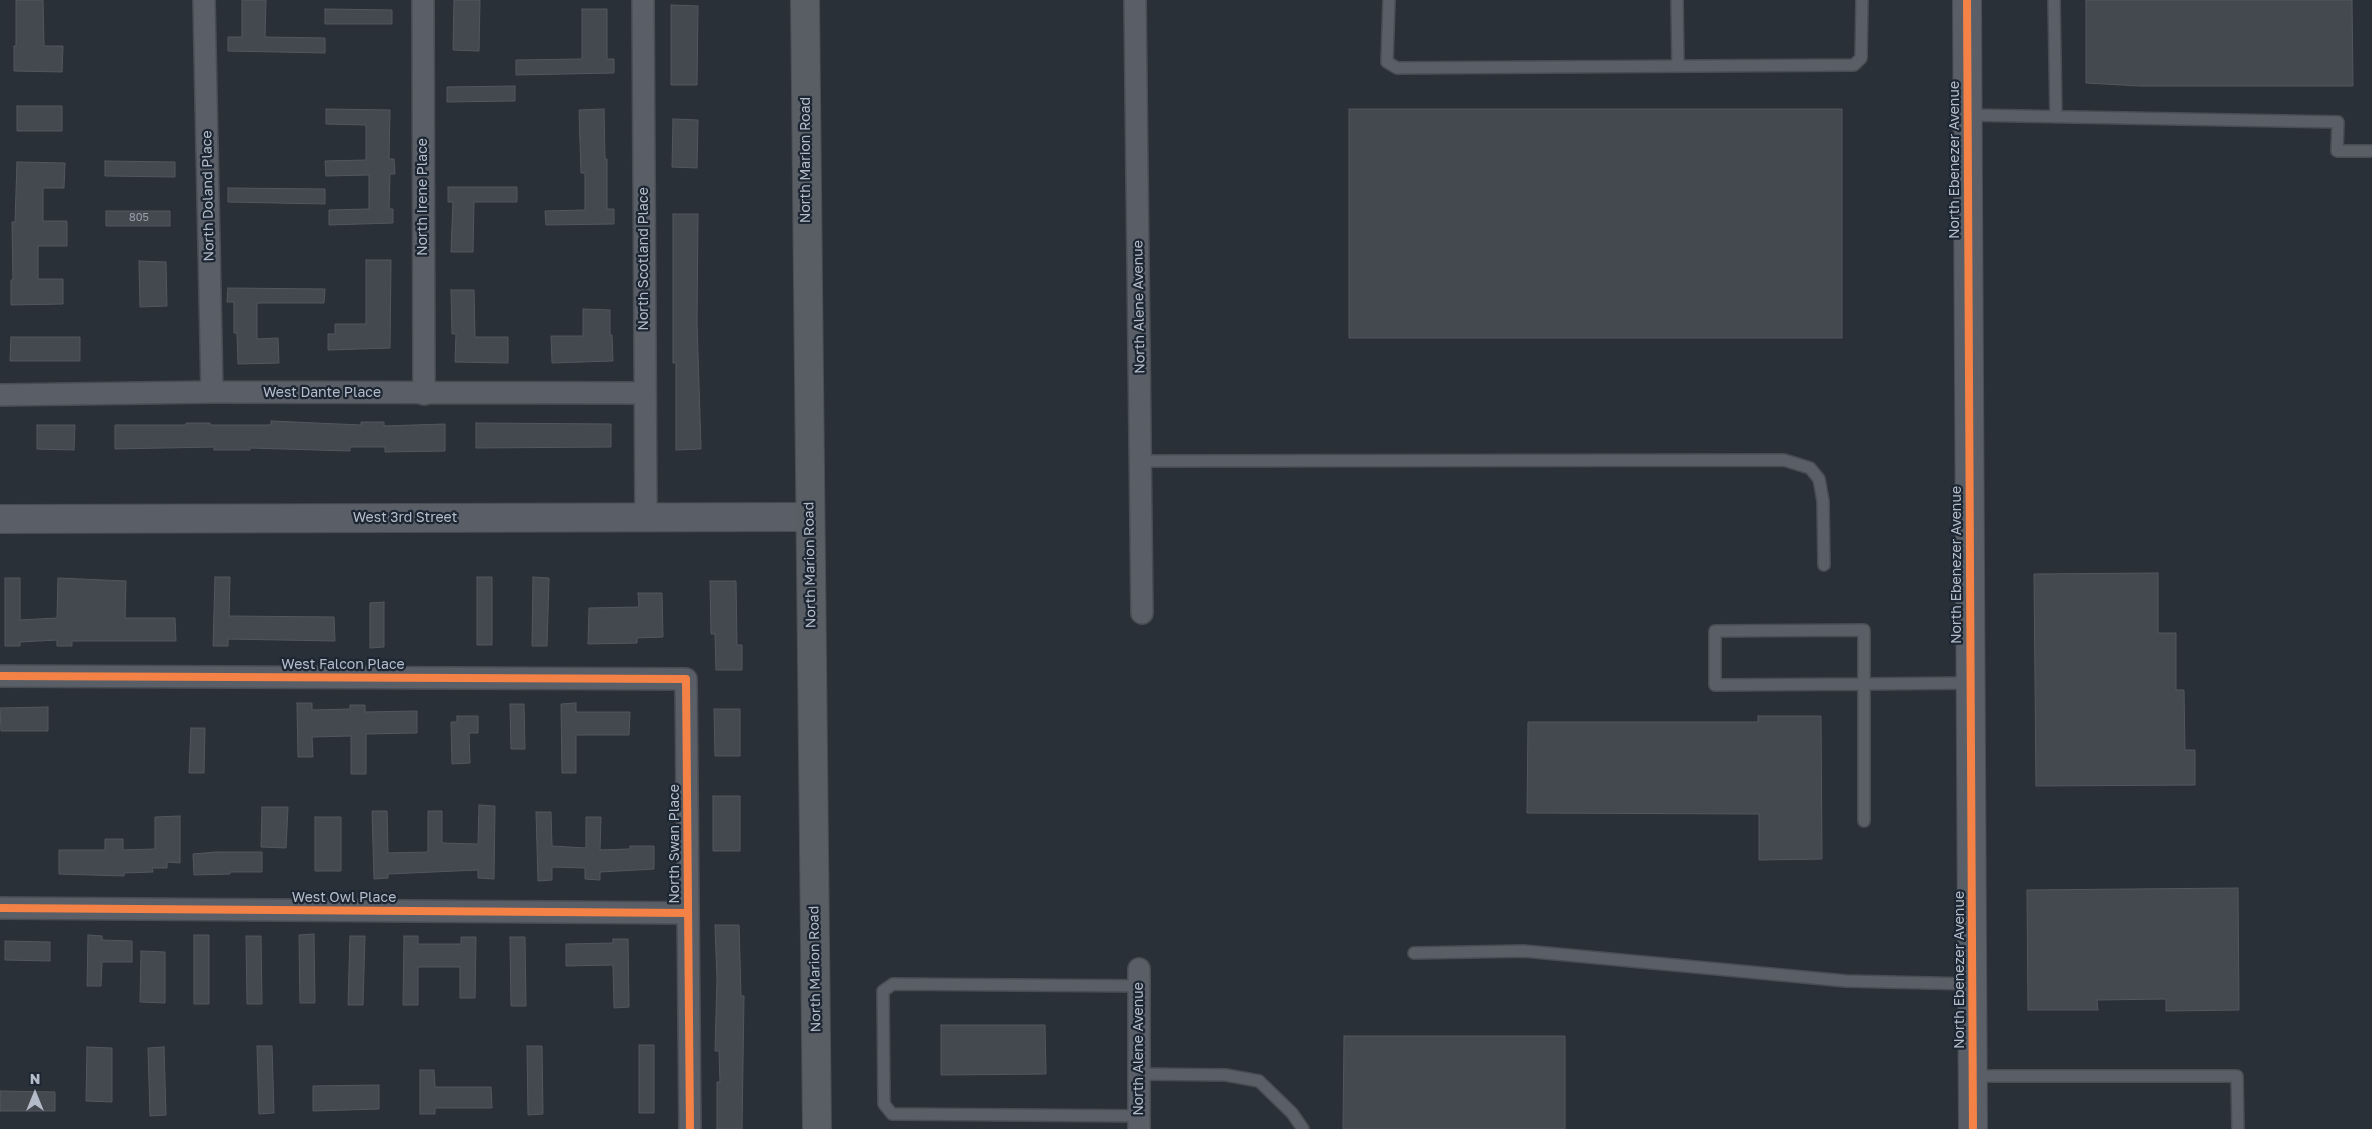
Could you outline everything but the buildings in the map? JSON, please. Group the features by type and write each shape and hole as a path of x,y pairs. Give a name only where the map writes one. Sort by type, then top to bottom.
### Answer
{"main road":[{"name":"North Marion Road","path":"804,0 817,1129"}],"street":[{"name":"North Doland Place","path":"204,0 212,392"},
{"name":"North Irene Place","path":"422,0 424,394"},
{"name":"North Scotland Place","path":"642,0 646,517"},
{"name":"North Alene Avenue","path":"1136,0 1142,613"},
{"name":"North Ebenezer Avenue","path":"1967,0 1974,1129"},
{"name":"West Dante Place","path":"0,395 212,392 424,394 645,393"},
{"name":"West 3rd Street","path":"0,519 810,517"},
{"name":"West Falcon Place","path":"0,676 686,679"},
{"name":"North Swan Place","path":"686,679 690,1129"},
{"name":"West Owl Place","path":"0,908 688,913"},
{"name":"North Alene Avenue","path":"1139,978 1139,1122"}],"lane":[{"path":"1389,0 1387,62 1397,68 1854,65 1861,58 1862,0"},
{"path":"1677,0 1678,66"},
{"path":"2054,0 2056,117"},
{"path":"1967,116 2338,122 2337,151 2372,151"},
{"path":"1141,461 1784,460 1810,468 1819,479 1823,501 1824,565"},
{"path":"1864,821 1864,684 1864,630 1715,631 1715,685 1864,684 1970,683"},
{"path":"1414,953 1524,952 1846,981 1972,984"},
{"path":"1139,978 894,984 883,991 884,1104 892,1114 1139,1122"},
{"path":"1139,1074 1226,1075 1259,1080 1292,1113 1303,1129"},
{"path":"1973,1076 2236,1076 2238,1129"}],"cycle path":[{"path":"1967,0 1973,1129"},
{"path":"0,676 686,679 690,1129"},
{"path":"0,908 688,913"}]}
